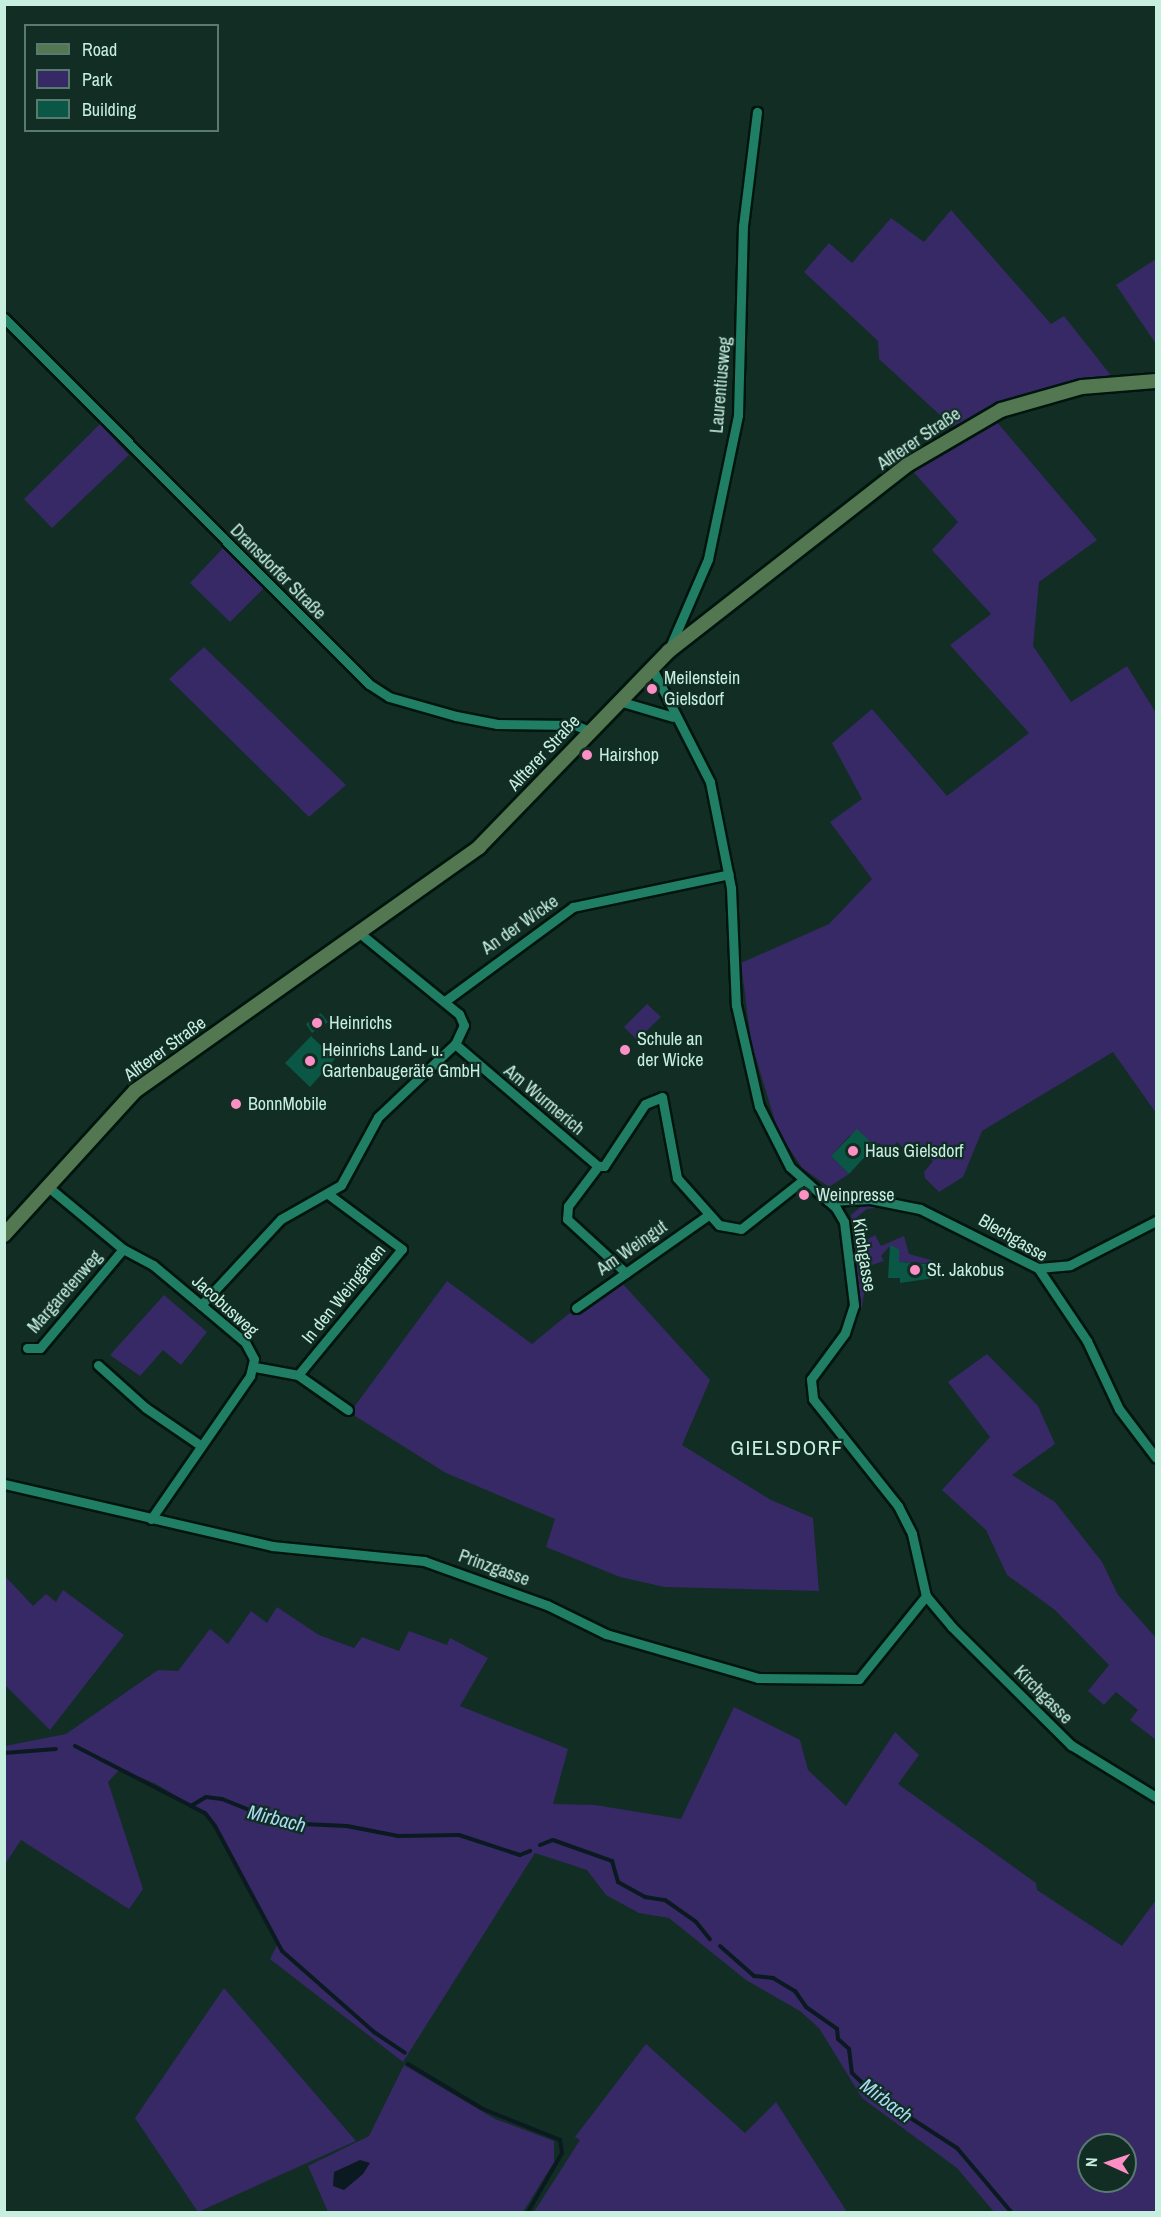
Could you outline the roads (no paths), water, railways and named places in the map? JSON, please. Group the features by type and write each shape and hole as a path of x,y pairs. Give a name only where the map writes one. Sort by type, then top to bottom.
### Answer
{"street":[{"name":"Laurentiusweg","path":"669,651 708,559 738,415 743,226 757,112"},
{"name":"Dransdorfer Straße","path":"4,318 369,684 389,697 456,716 497,724 575,725 589,731"},
{"name":"Alfterer Straße","path":"4,1235 47,1185 135,1091 362,935 479,847 669,651 907,465 956,432 1045,396 1156,381"},
{"name":"Kirchgasse","path":"652,668 673,717 707,772 729,874 734,988 743,1043 765,1121 781,1154 803,1180 828,1201 844,1222 854,1305 845,1333 811,1379 811,1393 902,1513 914,1540 926,1596 1059,1735 1156,1797"},
{"path":"619,700 673,717"},
{"name":"An der Wicke","path":"445,1001 573,907 729,874"},
{"path":"201,1305 281,1219 328,1194 349,1173 378,1117 455,1044 464,1025 445,1001 362,935"},
{"name":"Am Wurmerich","path":"455,1044 598,1166"},
{"path":"626,1273 567,1219 568,1206 598,1166 604,1166 645,1104 662,1097 677,1178 707,1216 725,1228 741,1228 803,1180"},
{"name":"Jacobusweg","path":"47,1185 123,1250 153,1264 248,1345 255,1367 151,1520"},
{"name":"In den Weingärten","path":"298,1376 402,1249 328,1194"},
{"name":"Blechgasse","path":"828,1201 859,1198 914,1207 1038,1268 1087,1341 1119,1409 1156,1458"},
{"name":"Am Weingut","path":"576,1308 707,1216"},
{"path":"1038,1268 1070,1265 1156,1221"},
{"name":"Margaretenweg","path":"27,1348 40,1348 123,1250"},
{"path":"98,1365 146,1408 200,1445"},
{"path":"255,1367 298,1376 348,1410"},
{"name":"Prinzgasse","path":"4,1484 151,1520 272,1546 424,1561 547,1605 606,1634 741,1674 780,1680 859,1679 926,1596"}],"waterway":[{"name":"Mirbach","path":"75,1746 191,1806 206,1797 222,1799 282,1823 347,1826 398,1836 459,1835 520,1855 530,1851"},
{"name":"Mirbach","path":"4,1753 56,1749"},
{"path":"191,1806 205,1813 215,1826 282,1951 374,2032 405,2053"},
{"name":"Mirbach","path":"540,1845 553,1840 612,1861 618,1882 645,1897 665,1900 696,1922 710,1939"},
{"name":"Mirbach","path":"720,1946 754,1976 773,1978 795,1991 806,2007 837,2029 838,2039 849,2049 852,2073 875,2095 957,2148 1011,2212"},
{"path":"408,2064 483,2109 560,2140 562,2153 528,2212"}],"place":[{"name":"Meilenstein Gielsdorf","path":"652,689"},
{"name":"Hairshop","path":"587,755"},
{"name":"Heinrichs","path":"317,1023"},
{"name":"Schule an der Wicke","path":"625,1050"},
{"name":"Heinrichs Land- u. Gartenbaugeräte GmbH","path":"310,1061"},
{"name":"BonnMobile","path":"236,1104"},
{"name":"Haus Gielsdorf","path":"853,1151"},
{"name":"Weinpresse","path":"804,1195"},
{"name":"St. Jakobus","path":"915,1270"}],"district":[{"name":"GIELSDORF","path":"787,1448"}]}
